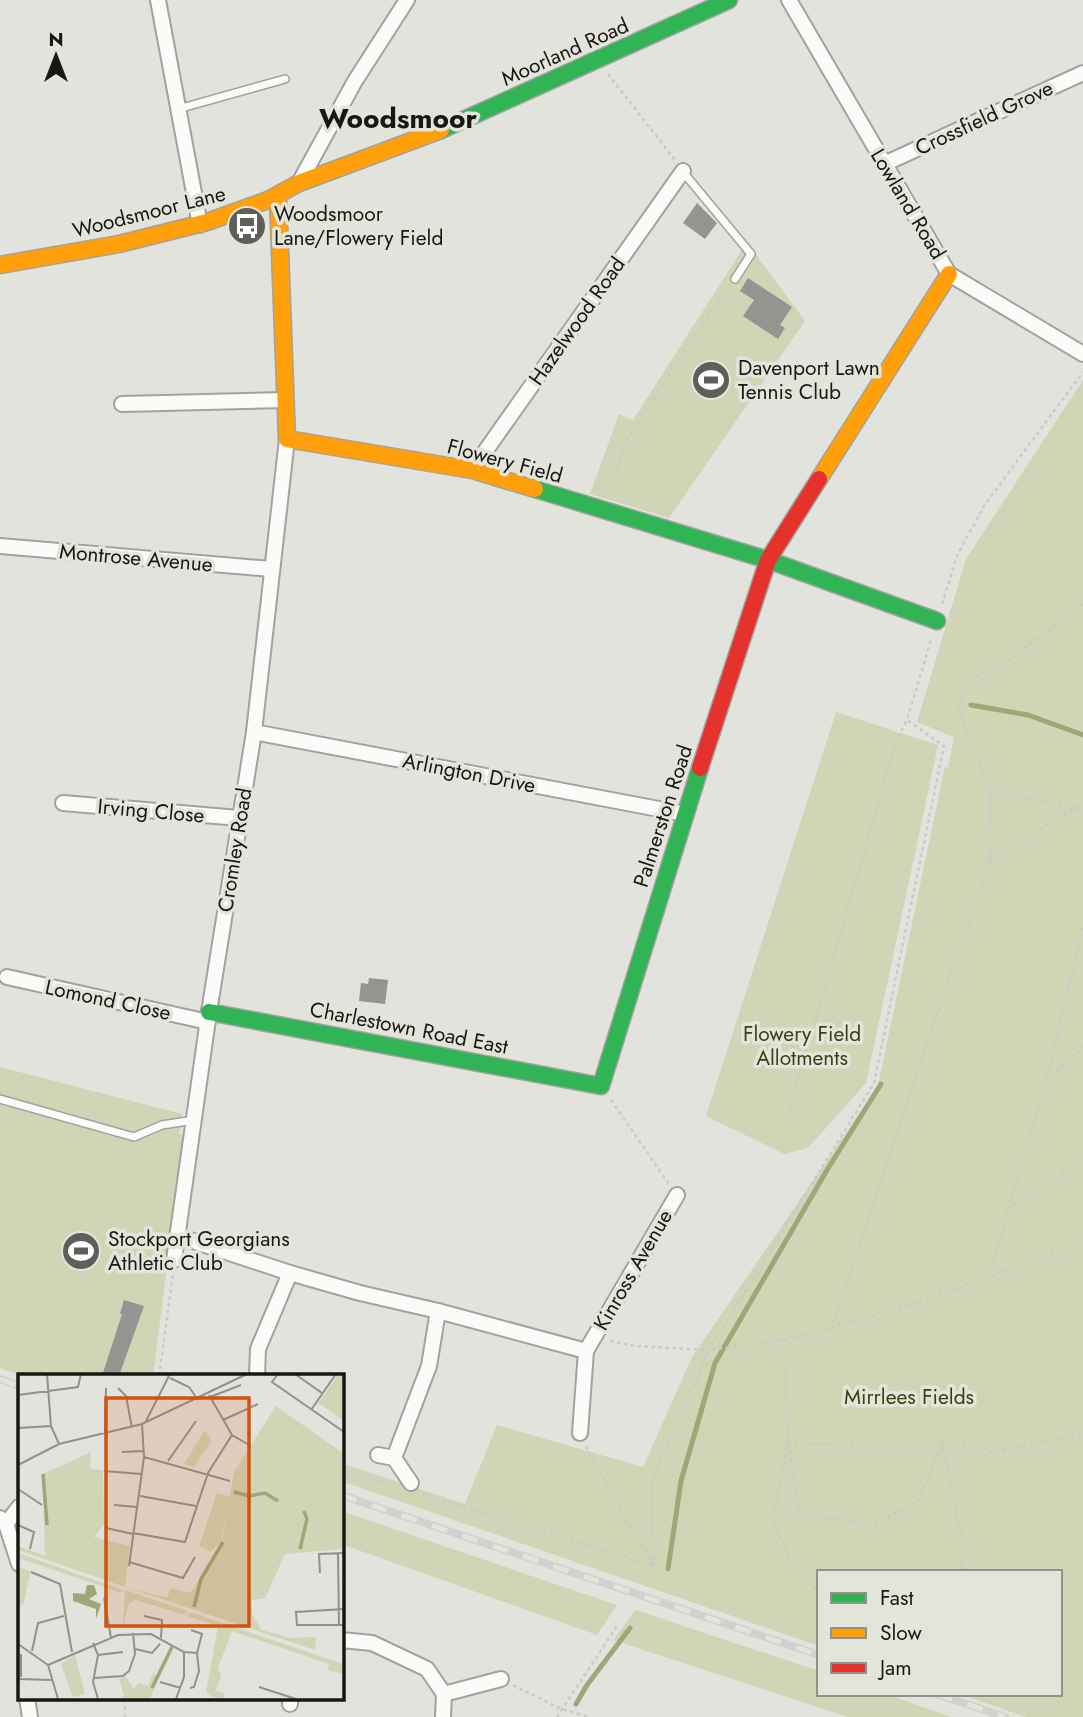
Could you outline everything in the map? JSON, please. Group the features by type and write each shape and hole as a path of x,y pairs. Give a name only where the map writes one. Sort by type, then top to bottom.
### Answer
{"street":[{"path":"158,0 200,225"},
{"name":"Woodsmoor Lane","path":"0,265 99,249 200,225 278,197 299,183 355,81 407,0"},
{"name":"Moorland Road","path":"299,183 459,123 598,60 694,7 729,0"},
{"name":"Lowland Road","path":"789,0 949,274 1083,354"},
{"name":"Crossfield Grove","path":"884,164 1083,73"},
{"name":"Hazelwood Road","path":"472,470 683,171"},
{"path":"278,197 287,439"},
{"name":"Palmerston Road","path":"601,1086 685,814 768,560 949,274"},
{"path":"122,404 285,400"},
{"name":"Flowery Field","path":"287,439 472,470 768,560 937,621"},
{"name":"Cromley Road","path":"174,1260 254,732 287,439"},
{"name":"Montrose Avenue","path":"0,546 271,569"},
{"name":"Arlington Drive","path":"254,732 685,814"},
{"name":"Irving Close","path":"63,803 239,818"},
{"name":"Lomond Close","path":"7,978 209,1017"},
{"name":"Charlestown Road East","path":"209,1017 601,1086"},
{"name":"Kinross Avenue","path":"580,1433 590,1345 677,1195"},
{"name":"Kinross Avenue","path":"178,1236 359,1293 590,1345"},
{"path":"257,1374 258,1349 290,1273"},
{"path":"409,1488 394,1458 429,1366 438,1311"},
{"path":"378,1455 394,1458"},
{"path":"18,1508 3,1521 18,1561"},
{"path":"343,1640 372,1643 427,1669 444,1693 443,1717"},
{"path":"444,1693 501,1679"}],"lane":[{"path":"177,109 285,79"},
{"path":"683,171 751,254 735,279"},
{"path":"0,1099 134,1137 162,1125 194,1120"}],"path":[{"path":"598,60 683,171"},
{"path":"616,474 625,443 729,283 732,285 735,279"},
{"path":"750,338 758,326"},
{"path":"786,1120 897,739 907,720 958,553 985,503 1083,372"},
{"path":"831,1328 990,859 990,791 959,710 965,681 1006,662 1083,604"},
{"path":"654,1566 651,1482 710,1350 874,1083 944,746 907,720"},
{"path":"990,791 1083,809"},
{"path":"990,859 1075,808"},
{"path":"991,1269 1045,1081 1083,928"},
{"path":"1045,1081 1083,1047"},
{"name":"Kinross Avenue","path":"601,1086 677,1195"},
{"path":"1008,1209 1083,1161"},
{"path":"590,1345 710,1350 783,1340 831,1328 990,1278 1083,1242"},
{"path":"159,1374 174,1260"},
{"path":"783,1340 788,1444 800,1515 873,1524 917,1503 943,1443"},
{"path":"580,1433 618,1506 654,1566"},
{"path":"788,1444 964,1443 992,1452 1083,1434"},
{"path":"943,1443 963,1546 962,1570"},
{"path":"788,1444 773,1519 790,1562 817,1590"},
{"path":"343,1470 654,1566"},
{"path":"557,1717 619,1623"},
{"path":"501,1679 561,1709 589,1717"}],"green space":[{"name":"Davenport Lawn Tennis Club","path":"747,242 805,321 669,518 590,494 619,414 633,420"},
{"name":"Mirrlees Fields","path":"1083,380 1083,1717 1026,1717 965,1696 1062,1696 1062,1570 817,1570 817,1645 343,1482 343,1464 465,1504 497,1425 643,1467 692,1357 878,1086 945,766 948,768 954,737 917,722 966,559"},
{"name":"Flowery Field Allotments","path":"836,712 938,745 866,1083 808,1148 784,1154 706,1116"},
{"name":"Stockport Georgians Athletic Club","path":"0,1067 182,1114 179,1134 184,1135 153,1374 18,1375 0,1368"},
{"path":"343,1512 617,1605 597,1635 343,1545"},
{"path":"636,1610 817,1670 817,1696 892,1696 951,1717 848,1717 613,1640"}],"building":[{"path":"697,203 717,223 705,239 683,223"},
{"path":"748,278 792,307 780,325 785,328 778,339 743,316 754,300 740,291"},
{"path":"369,978 388,980 385,1004 359,1001 361,983 368,984"},
{"path":"124,1300 144,1306 120,1374 103,1374 122,1314"}],"waterway":[{"path":"971,705 1028,715 1083,735"},
{"path":"668,1569 681,1481 715,1363 827,1170 881,1084"},
{"path":"576,1704 630,1628"}],"railway":[{"path":"0,1379 18,1386"},
{"path":"343,1496 817,1654"},
{"path":"943,1696 1005,1717"}],"traffic: fast":[{"path":"441,130 729,0"},
{"path":"535,489 768,560 937,621"},
{"path":"209,1012 601,1086 700,768"}],"traffic: slow":[{"path":"0,265 119,244 207,222 268,200 299,183 441,130"},
{"path":"278,197 287,439 472,470 535,489"},
{"path":"819,479 949,274"}],"traffic: jam":[{"path":"700,768 768,560 819,479"}],"place":[{"name":"Woodsmoor Lane/Flowery Field","path":"247,226"},
{"name":"Davenport Lawn Tennis Club","path":"711,380"},
{"name":"Stockport Georgians Athletic Club","path":"81,1251"}],"district":[{"name":"Woodsmoor","path":"398,118"}]}
